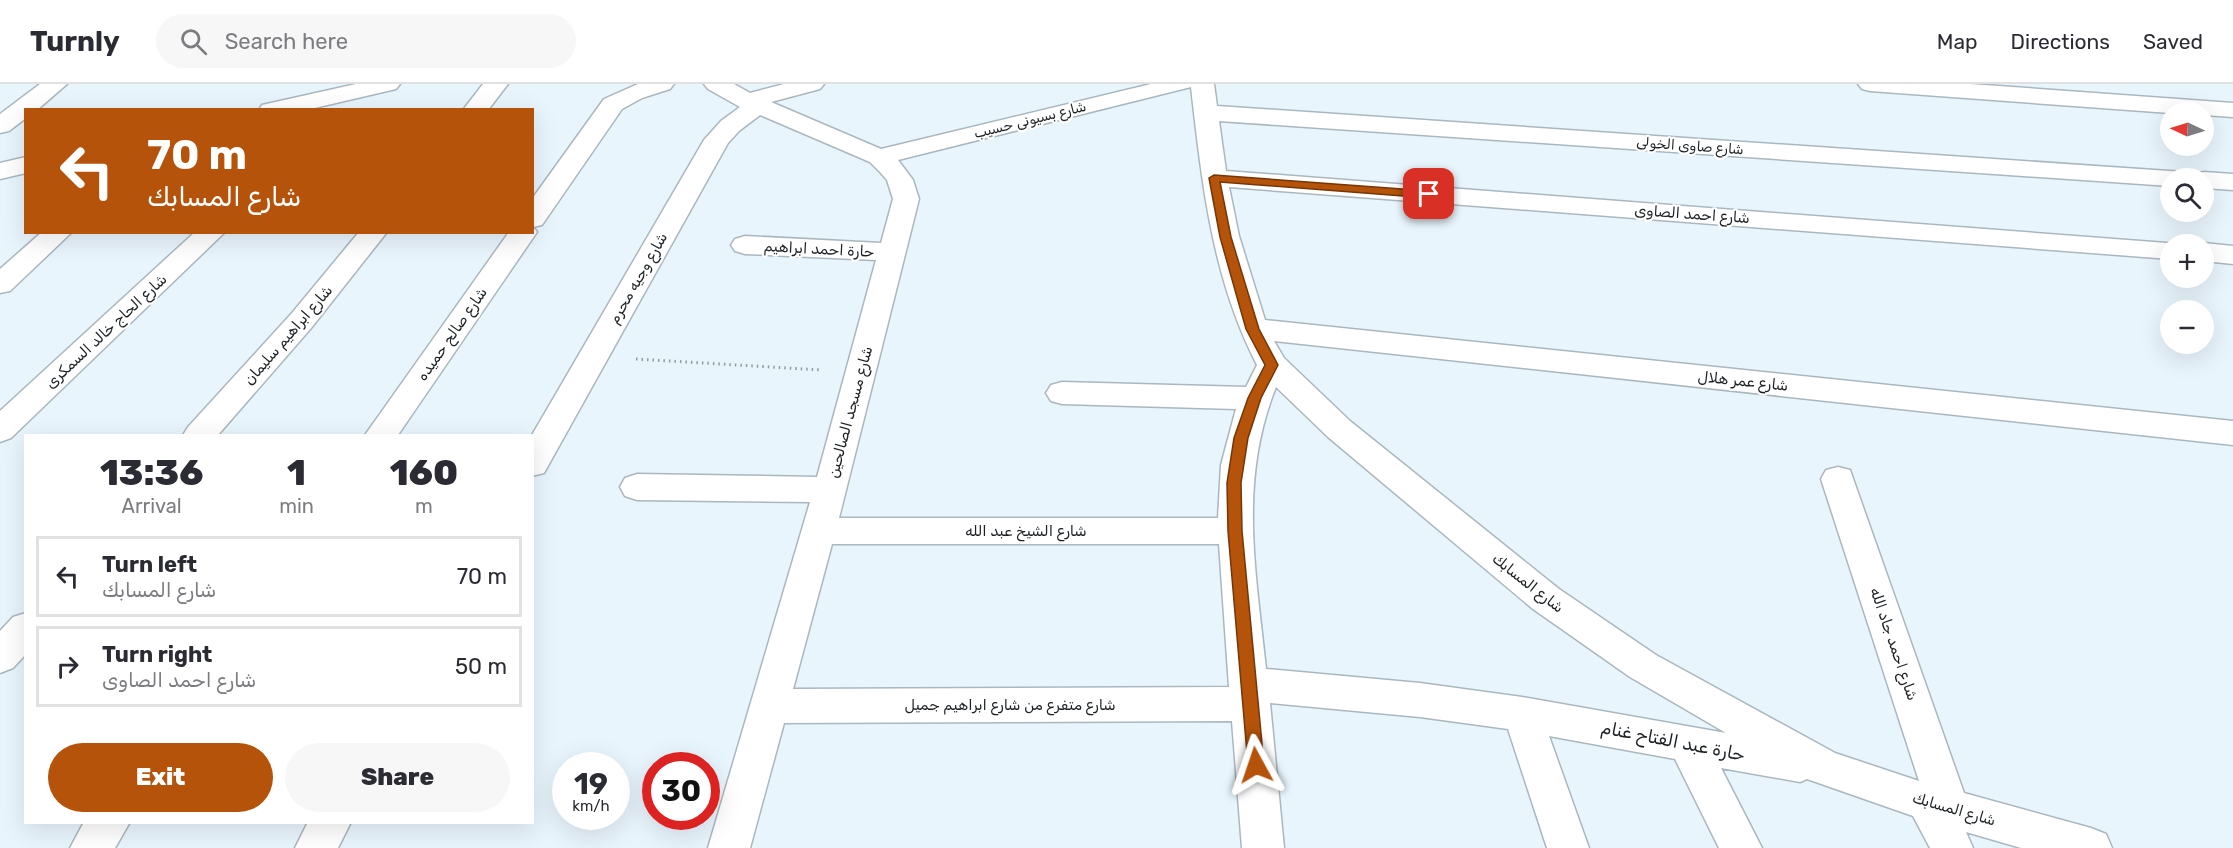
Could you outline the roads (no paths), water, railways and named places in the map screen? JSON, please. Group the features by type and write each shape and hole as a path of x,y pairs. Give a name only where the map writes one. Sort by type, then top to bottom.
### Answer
{"street":[{"path":"0,126 55,84"},
{"path":"280,108 388,84"},
{"path":"477,108 496,84"},
{"path":"534,216 613,104 634,93 662,84"},
{"name":"شارع مسجد الصالحين","path":"716,84 753,103 879,157 895,169 904,183 906,199 830,490 729,848"},
{"path":"753,103 812,84"},
{"name":"شارع بسيونى حسيب","path":"879,157 1181,84"},
{"path":"1870,84 2233,110"},
{"path":"340,108 355,91"},
{"name":"شارع المسابك","path":"1203,99 1225,237 1252,329 1272,365 1339,429 1546,599 1643,666 1824,768 1938,805 2091,848"},
{"name":"شارع صاوى الخولى","path":"1203,99 2160,177"},
{"name":"شارع وجيه محرم","path":"534,460 717,140 753,103"},
{"path":"0,171 24,165"},
{"name":"شارع احمد الصاوى","path":"1214,178 2160,249"},
{"path":"2214,181 2233,182"},
{"path":"0,284 56,234"},
{"name":"شارع الحاج خالد السمكرى","path":"0,430 210,234"},
{"name":"شارع ابراهيم سليمان","path":"200,434 302,320 372,234"},
{"name":"شارع صالح حميده","path":"382,434 522,234"},
{"name":"حارة احمد ابراهيم","path":"745,245 892,252"},
{"path":"2214,253 2233,255"},
{"name":"شارع عمر هلال","path":"1252,329 2233,433"},
{"path":"1263,848 1235,531 1234,483 1241,438 1254,398 1272,365"},
{"path":"1062,393 1254,398"},
{"name":"شارع احمد جاد الله","path":"1838,479 1952,848"},
{"path":"637,487 830,490"},
{"name":"شارع الشيخ عبد الله","path":"818,531 1235,531"},
{"path":"0,657 24,630"},
{"name":"حارة عبد الفتاح غنام","path":"1249,694 1420,700 1522,714 1824,768"},
{"name":"شارع متفرع من شارع ابراهيم جميل","path":"770,706 1249,694"},
{"path":"1522,714 1568,848"},
{"path":"1688,745 1741,848"},
{"path":"91,848 108,824"},
{"path":"316,848 329,824"}]}
